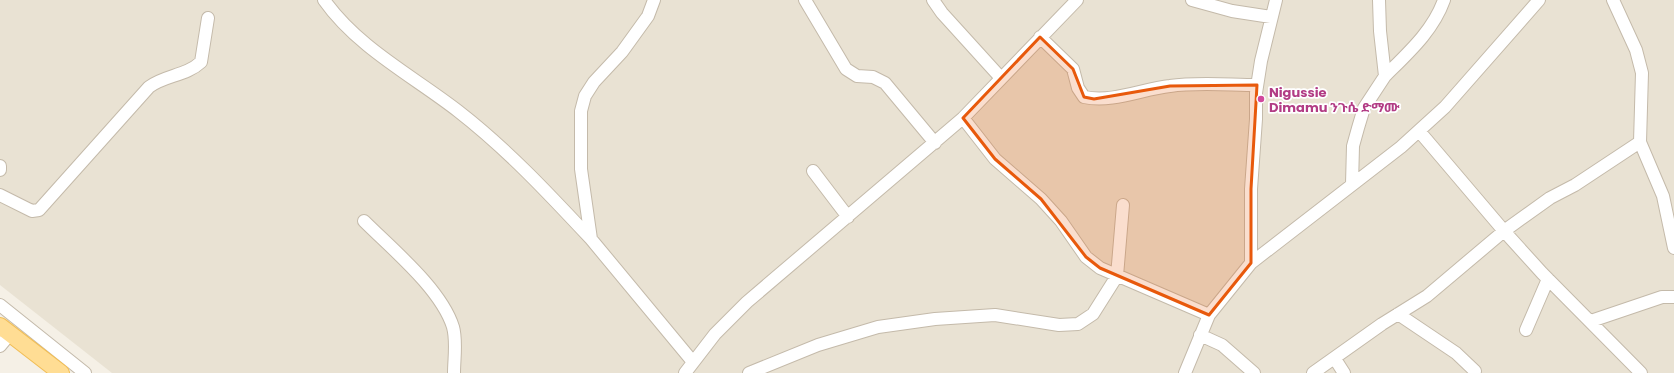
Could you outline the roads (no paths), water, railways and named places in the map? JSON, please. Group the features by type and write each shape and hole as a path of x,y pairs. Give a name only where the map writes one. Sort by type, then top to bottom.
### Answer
{"main road":[{"path":"3,335 61,373"}],"street":[{"path":"324,0 362,41 459,112 532,175 591,239 693,362"},
{"path":"591,239 581,169 581,111 586,96 594,82 622,52 648,16 654,0"},
{"path":"805,0 846,69 857,76 873,76 886,83 935,143"},
{"path":"933,0 942,13 1001,78"},
{"path":"685,373 715,334 747,302 789,264 848,217 963,118 1077,0"},
{"path":"1192,0 1232,11 1271,17"},
{"path":"1251,264 1251,189 1257,85 1276,0"},
{"path":"1379,0 1380,31 1385,76"},
{"path":"1352,184 1353,146 1364,108 1385,76 1416,45 1428,30 1444,0"},
{"path":"1185,373 1209,315 1251,264 1419,131 1445,107 1538,0"},
{"path":"1613,0 1636,50 1642,73 1640,142 1671,216 1674,248"},
{"path":"0,195 32,211 39,210 149,87 159,80 189,72 201,62 208,18"},
{"path":"1040,37 1072,69 1078,88 1084,96 1094,99 1129,95 1170,86 1257,85"},
{"path":"963,118 995,159 1046,204 1061,221 1086,257 1100,268 1209,315"},
{"path":"1419,131 1504,231 1548,279 1641,373"},
{"path":"1313,373 1398,314 1427,296 1504,231 1550,198 1575,185 1640,142"},
{"path":"813,172 848,217"},
{"path":"749,373 818,345 878,327 935,319 996,315 1059,325 1078,324 1093,314 1117,276 1123,205"},
{"path":"364,221 428,286 444,308 453,328 454,373"},
{"path":"1526,330 1548,279"},
{"path":"1591,321 1662,297 1674,297"},
{"path":"0,305 85,373"},
{"path":"1398,314 1456,353 1475,371"},
{"path":"1200,335 1222,345 1254,373"},
{"path":"1335,359 1344,373"}],"place":[{"name":"Nigussie Dimamu ንጉሴ ድማሙ","path":"1261,99"}]}
